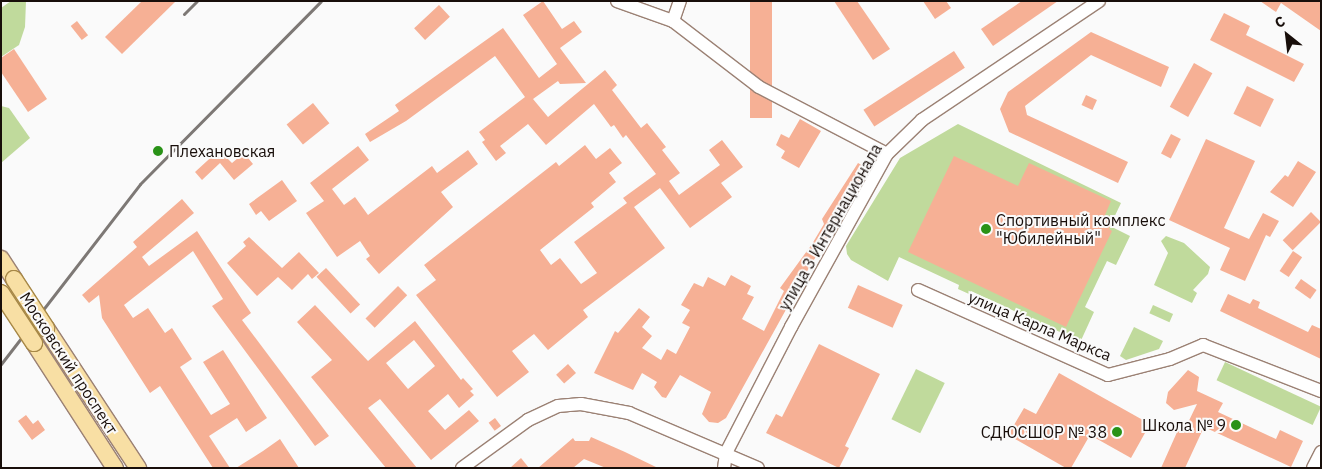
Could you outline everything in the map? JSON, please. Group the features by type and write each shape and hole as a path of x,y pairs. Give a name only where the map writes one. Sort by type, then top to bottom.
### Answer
{"main road":[{"name":"Московский проспект","path":"1,259 138,468"},
{"name":"Московский проспект","path":"1,293 115,468"}],"street":[{"path":"617,1 673,21 759,87 887,154"},
{"path":"673,21 680,1"},
{"name":"улица 3 Интернационала","path":"724,468 726,453 791,327 887,154 922,120 1099,1"},
{"name":"улица Карла Маркса","path":"918,290 1108,374 1170,359 1203,345 1321,392"},
{"path":"462,468 528,420 558,406 581,404 629,413 758,468"},
{"path":"1314,468 1321,452"}],"green space":[{"path":"11,1 26,1 25,27 19,45 1,57 1,8"},
{"path":"1,106 9,108 30,138 1,163"},
{"name":"Спортивный комплекс \"Юбилейный\"","path":"958,124 1121,203 1110,226 1130,236 1116,265 1107,261 1085,307 1094,312 1078,347 1059,339 1062,333 971,291 969,294 958,289 959,285 899,257 888,281 851,260 847,254 846,246 900,158"},
{"path":"1166,236 1184,243 1210,267 1208,274 1193,290 1197,293 1192,303 1154,285 1168,253 1161,241"},
{"path":"1153,305 1173,314 1169,322 1149,313"},
{"path":"1134,327 1163,341 1159,349 1126,360 1120,356"},
{"path":"1225,362 1321,407 1313,425 1217,380"},
{"path":"916,369 945,383 920,433 891,419"}],"building":[{"path":"142,1 176,1 122,54 105,37"},
{"path":"543,1 562,29 574,21 582,32 560,48 586,83 560,84 558,81 533,99 548,117 605,70 617,85 612,90 641,128 647,123 666,147 662,150 680,173 669,181 679,195 720,165 709,150 722,140 743,167 721,183 732,197 690,228 660,188 634,207 665,248 583,310 588,317 548,350 534,334 512,351 529,372 497,397 416,295 436,280 424,265 556,162 559,166 585,145 596,159 610,148 622,163 609,173 616,182 591,203 594,207 540,250 551,265 560,258 581,284 597,273 574,242 627,203 623,198 656,174 626,135 623,138 614,125 611,127 594,104 546,145 528,124 500,146 506,153 496,161 482,142 485,140 479,132 525,97 495,56 406,121 370,142 365,134 399,111 395,105 503,28 539,78 557,64 523,15"},
{"path":"750,1 772,1 772,118 750,118"},
{"path":"834,1 857,1 890,49 873,60"},
{"path":"923,1 946,1 951,8 935,19"},
{"path":"1022,1 1058,1 993,46 981,29"},
{"path":"1260,1 1318,1 1321,3 1321,31 1281,3 1276,12"},
{"path":"439,5 450,17 425,40 414,28"},
{"path":"1224,13 1250,26 1246,35 1304,64 1294,82 1210,40"},
{"path":"77,21 88,35 82,40 71,26"},
{"path":"1091,32 1169,67 1161,87 1091,55 1025,106 1027,115 1128,162 1118,183 1009,132 1000,109 1008,92"},
{"path":"14,49 47,99 28,112 1,72 1,58"},
{"path":"954,51 965,68 874,127 863,110"},
{"path":"1194,63 1212,73 1188,117 1170,107"},
{"path":"1247,86 1274,99 1260,127 1233,114"},
{"path":"1086,95 1097,100 1092,110 1082,105"},
{"path":"313,103 329,123 303,145 287,124"},
{"path":"800,119 821,131 799,168 781,158 785,151 776,145 781,134 789,138"},
{"path":"1171,134 1181,139 1171,159 1161,154"},
{"path":"1206,139 1255,161 1224,228 1249,239 1263,213 1279,221 1270,237 1266,235 1245,281 1220,270 1230,248 1169,220"},
{"path":"358,146 369,160 332,189 344,205 355,197 368,215 432,166 437,173 468,150 478,164 441,192 453,207 379,274 366,259 370,256 360,241 337,257 306,213 324,201 310,183"},
{"path":"219,150 232,163 244,153 253,164 234,180 220,163 202,180 195,172"},
{"name":"Спортивный комплекс \"Юбилейный\"","path":"954,156 1018,186 1029,163 1111,201 1105,215 1113,219 1109,229 1112,231 1066,327 908,252"},
{"path":"1298,161 1316,172 1293,207 1270,192 1285,175 1288,177"},
{"path":"858,163 869,169 809,268 726,418 718,423 709,422 702,414 711,392 680,375 666,398 662,397 654,387 657,382 642,373 633,390 594,373 615,331 618,333 639,308 650,317 642,327 652,336 642,348 661,360 667,349 676,354 690,327 682,323 690,310 681,305 694,283 703,287 708,277 725,286 731,275 751,286 747,294 754,297 742,319 764,331 784,291 780,288 812,244 824,224 822,219"},
{"path":"282,180 297,201 269,221 261,211 256,215 249,204"},
{"path":"182,199 194,213 142,257 149,266 197,231 251,313 242,320 329,436 315,446 212,306 223,299 193,251 124,305 133,318 148,308 165,333 172,328 192,359 180,367 211,415 230,404 203,362 223,350 267,418 246,432 237,418 209,436 230,468 213,468 160,386 150,393 102,318 99,295 89,303 82,295 137,247 133,242"},
{"path":"1311,212 1321,222 1293,250 1283,240"},
{"path":"249,237 282,268 299,252 319,273 312,279 308,274 292,290 278,277 257,296 227,263 246,246 243,242"},
{"path":"1293,251 1302,257 1289,277 1280,271"},
{"path":"326,268 360,305 351,313 316,277"},
{"path":"1301,279 1317,290 1310,299 1295,288"},
{"path":"858,285 903,305 893,328 848,308"},
{"path":"398,286 407,295 375,328 365,319"},
{"path":"1228,294 1250,304 1253,299 1260,302 1258,308 1308,332 1312,325 1321,329 1321,359 1220,311"},
{"path":"315,305 368,361 415,321 461,380 463,378 473,389 470,391 474,395 459,408 448,394 428,411 445,430 469,410 479,421 431,460 380,399 368,408 417,468 386,468 311,377 332,360 297,322","holes":["414,340 435,366 408,389 386,363"]},
{"path":"819,344 880,374 845,446 849,448 839,468 766,433 776,414 782,417"},
{"path":"568,364 576,373 564,384 556,375"},
{"path":"1188,370 1199,377 1197,391 1223,403 1218,412 1276,439 1280,430 1303,441 1291,467 1204,427 1185,468 1161,468 1178,430 1183,433 1197,404 1174,410 1166,403 1168,392"},
{"path":"1059,373 1150,424 1131,458 1090,435 1071,468 1066,468 1008,435 1024,408 1036,414"},
{"path":"26,415 33,424 38,420 45,430 32,440 18,421"},
{"path":"495,418 501,426 495,431 489,423"},
{"path":"591,437 658,468 606,468 584,459 573,468 538,468 573,438 575,441 589,441"},
{"path":"280,439 299,468 236,468 263,451"},
{"path":"521,458 529,468 510,468"}],"railway":[{"path":"184,14 197,1"},
{"path":"1,364 140,184 321,1"}],"place":[{"name":"Плехановская","path":"158,151"},
{"name":"Спортивный комплекс \"Юбилейный\"","path":"986,229"},
{"name":"Школа № 9","path":"1236,425"},
{"name":"СДЮСШОР № 38","path":"1117,432"}]}
